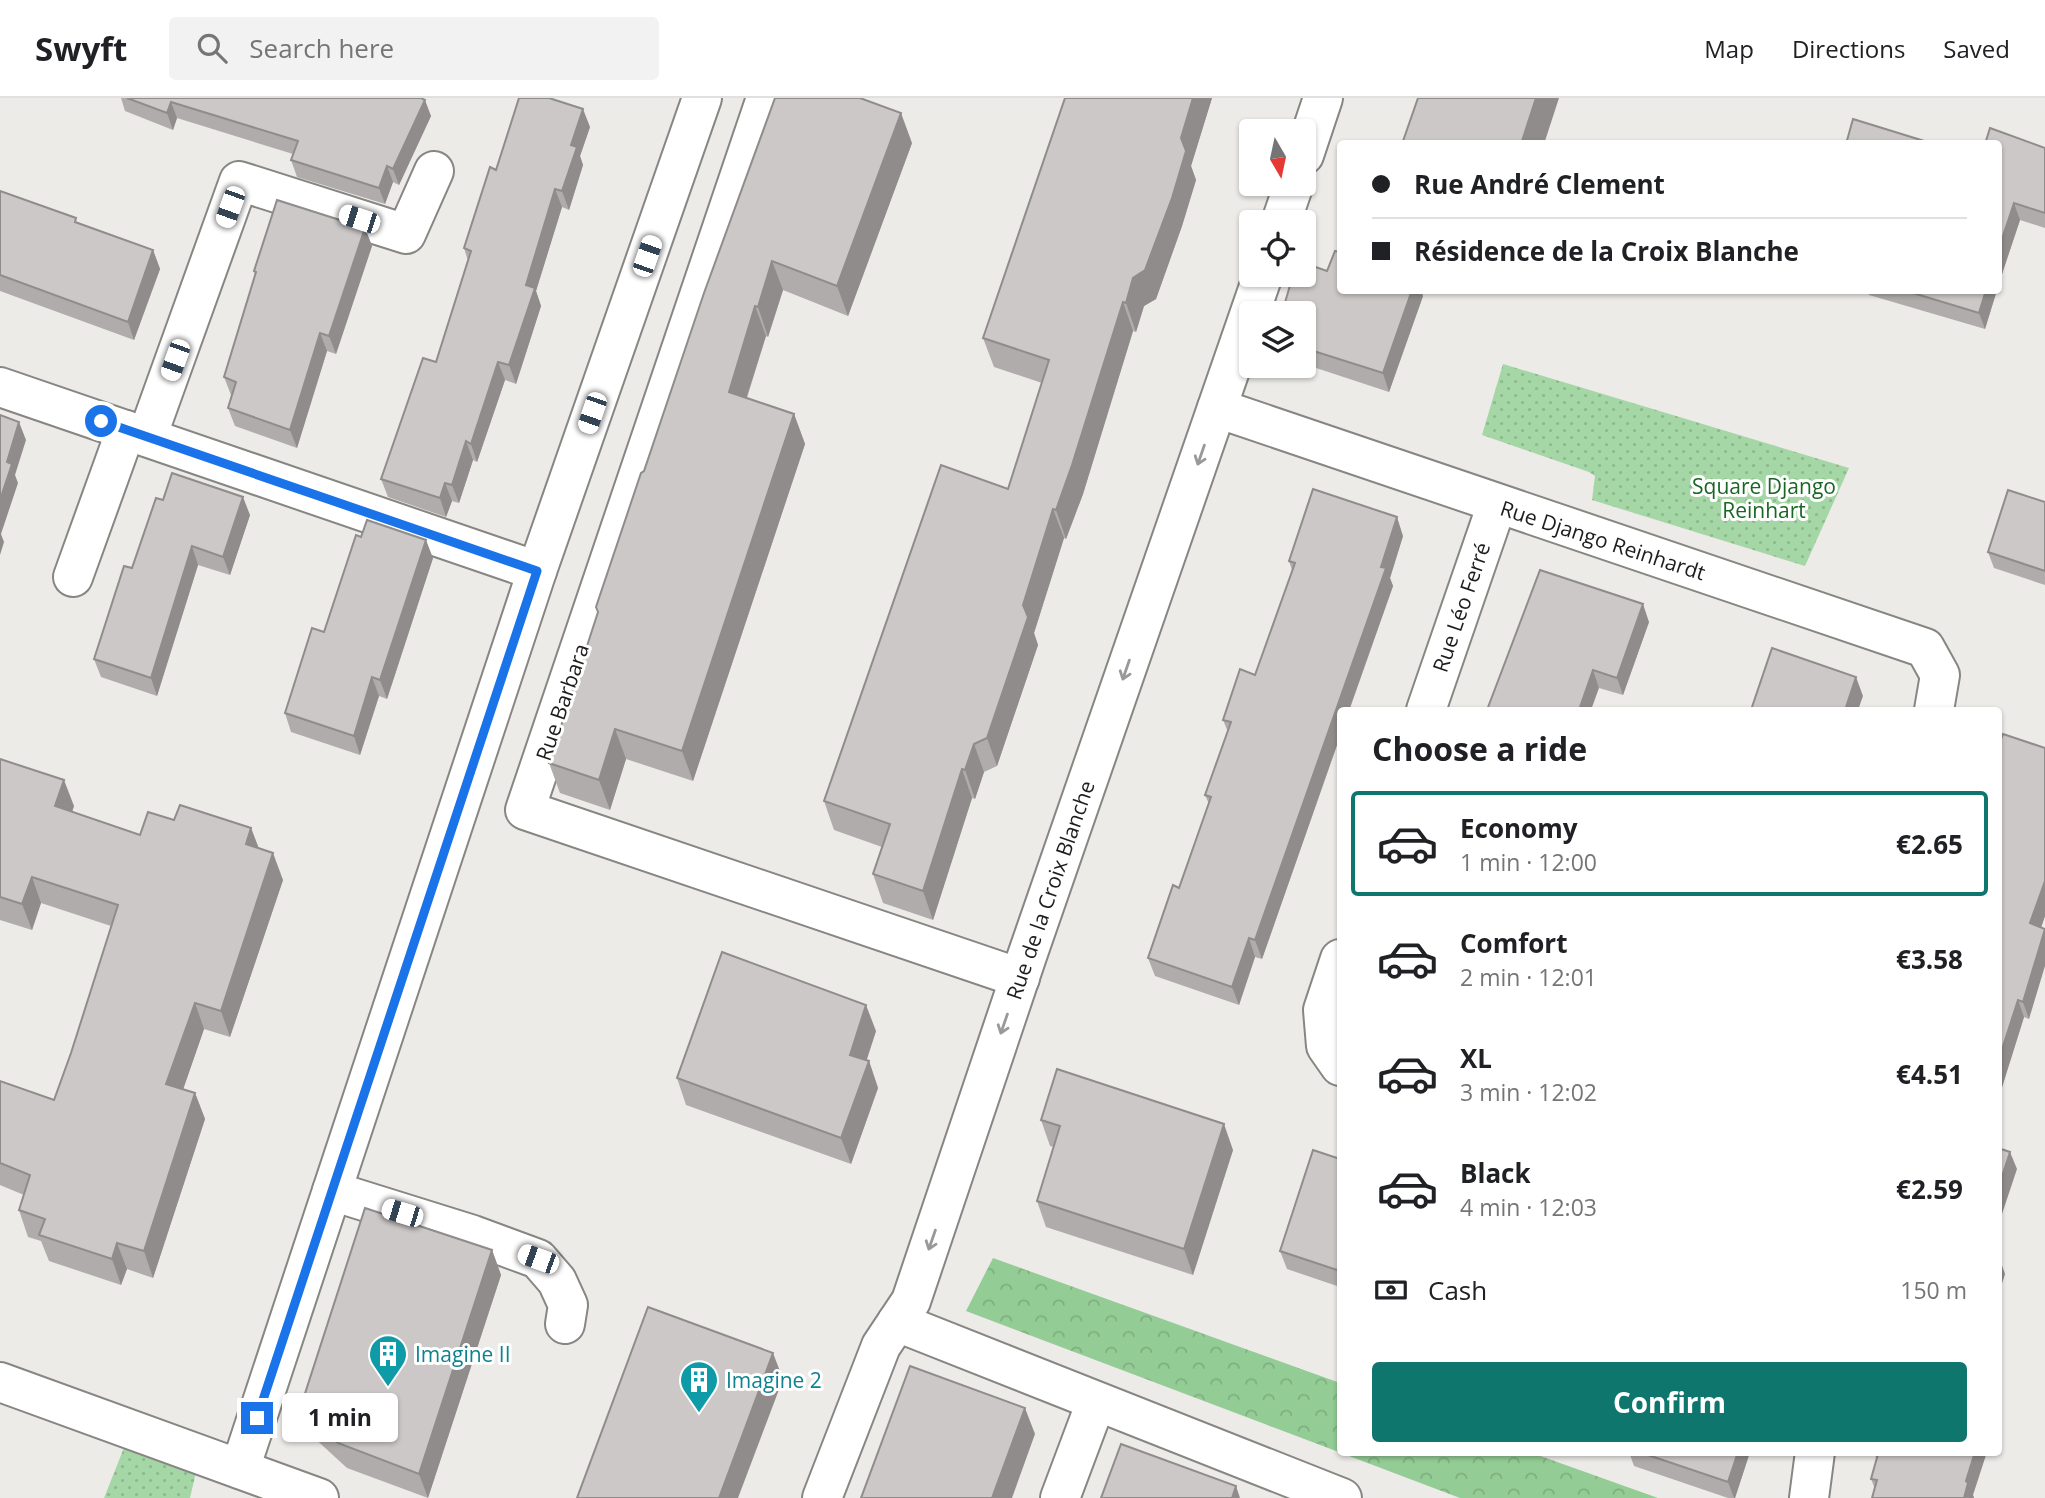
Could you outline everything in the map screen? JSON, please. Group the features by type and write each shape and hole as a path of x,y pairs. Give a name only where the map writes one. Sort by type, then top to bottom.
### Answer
{"street":[{"path":"240,1469 537,571 702,98"},
{"name":"Rue Barbara","path":"766,98 525,810 1020,978"},
{"path":"1316,119 1323,98"},
{"path":"73,577 137,433 239,181 407,234 434,171"},
{"name":"Rue de la Croix Blanche","path":"822,1498 881,1346 911,1301 1259,287"},
{"path":"0,387 537,571"},
{"name":"Rue Django Reinhardt","path":"1217,408 1925,648 1940,675 1935,707"},
{"name":"Rue Léo Ferré","path":"1427,707 1497,505"},
{"path":"1337,968 1323,1010 1326,1046 1337,1062"},
{"path":"332,1191 538,1259 557,1281 568,1305 565,1324"},
{"path":"897,1322 1096,1402 1301,1491 1342,1498"},
{"path":"0,1382 319,1498"},
{"path":"1060,1498 1096,1402"},
{"path":"1809,1498 1814,1456"}],"green space":[{"name":"Square Django Reinhart","path":"1503,364 1849,468 1805,566 1592,500 1595,476 1589,472 1482,435"},
{"path":"993,1258 1337,1382 1337,1451 966,1311"},
{"path":"131,1430 200,1455 190,1498 104,1498"},
{"path":"1349,1456 1540,1456 1658,1498 1460,1498"}],"building":[{"path":"127,98 425,100 393,169 387,166 379,188 291,160 298,141 171,102 167,113"},
{"path":"519,98 549,98 583,109 571,145 577,147 562,191 555,189 526,285 535,288 509,365 498,362 471,444 466,441 452,485 445,483 440,498 381,479 423,358 436,362 471,251 464,248 490,167 496,170"},
{"path":"775,98 860,98 901,113 837,286 772,261 758,307 755,306 729,392 794,414 682,751 615,729 599,780 549,763 598,612 596,607 641,473 644,471 704,293"},
{"path":"1065,98 1193,98 1181,138 1186,151 1145,270 1133,278 1126,303 1123,302 1072,465 1056,510 1053,509 1023,605 1028,617 987,738 974,744 965,770 962,769 923,891 873,874 890,824 824,801 941,465 1008,489 1049,360 983,338"},
{"path":"1418,98 1536,98 1522,140 1403,140"},
{"path":"1853,119 1921,140 1847,140"},
{"path":"1990,128 2045,148 2045,213 2014,203 2002,239 2002,140 1986,140"},
{"path":"0,191 76,218 75,222 153,250 128,322 0,275"},
{"path":"277,200 365,228 329,336 320,333 290,430 228,408 236,382 224,377"},
{"path":"1337,251 1337,294 1411,294 1383,373 1316,352 1316,301 1285,301 1290,287 1316,287 1316,267 1327,271"},
{"path":"1916,294 1985,294 1979,313"},
{"path":"0,415 19,422 7,462 12,464 0,500"},
{"path":"172,473 243,497 223,557 192,546 151,678 94,659 124,566 132,568 156,498 163,500"},
{"path":"1313,489 1397,517 1381,567 1386,568 1255,940 1249,938 1232,987 1148,958 1173,885 1179,888 1211,797 1205,795 1231,722 1223,720 1240,669 1255,675 1295,563 1289,561"},
{"path":"2008,490 2045,502 2045,571 1988,552"},
{"path":"367,520 426,540 380,680 372,677 354,736 285,713 312,628 324,632 356,535 361,537"},
{"path":"1540,570 1643,604 1617,678 1593,670 1580,707 1488,707"},
{"path":"1772,648 1856,677 1846,707 1752,707"},
{"path":"2003,734 2045,748 2045,881 2030,923 2045,929 2023,1002 2018,1000 2002,1050"},
{"path":"0,759 64,780 55,806 140,835 148,812 174,820 180,805 251,828 246,844 273,853 221,1011 195,1003 166,1084 195,1093 144,1251 117,1243 112,1259 39,1235 45,1219 19,1210 30,1175 0,1163 0,1081 54,1100 118,905 32,877 22,904 0,897"},
{"path":"722,952 866,1005 850,1055 869,1061 841,1138 677,1078"},
{"path":"1057,1069 1224,1124 1184,1249 1037,1201 1060,1126 1041,1120"},
{"path":"2002,1149 2010,1152 2002,1177"},
{"path":"1313,1150 1337,1158 1337,1270 1280,1251"},
{"name":"Imagine II","path":"365,1208 492,1250 419,1474 338,1443 300,1409"},
{"name":"Imagine 2","path":"648,1307 773,1353 719,1498 577,1498"},
{"path":"910,1366 1025,1408 992,1498 861,1498"},
{"path":"1121,1444 1236,1486 1232,1498 1101,1498"},
{"path":"1651,1456 1737,1456 1728,1482"},
{"path":"1877,1456 1974,1456 1964,1498 1872,1498 1877,1480 1871,1479"}],"place":[{"name":"Imagine II","path":"388,1388"},
{"name":"Imagine 2","path":"699,1414"}],"route":[{"path":"101,421 537,571 257,1418"}]}
